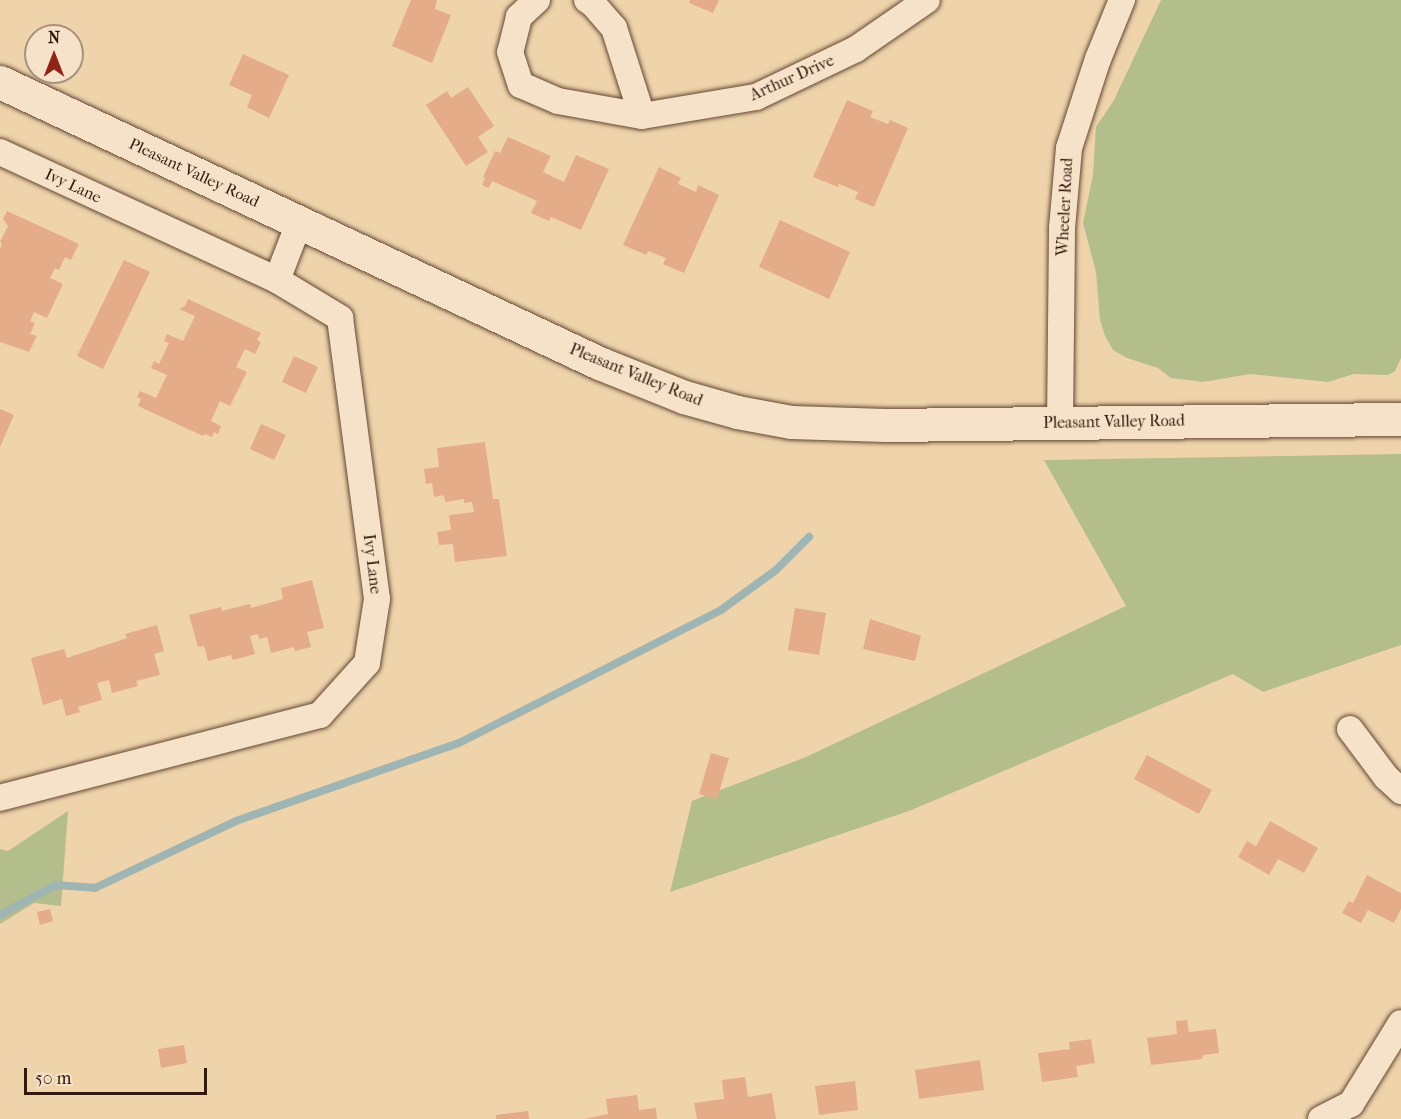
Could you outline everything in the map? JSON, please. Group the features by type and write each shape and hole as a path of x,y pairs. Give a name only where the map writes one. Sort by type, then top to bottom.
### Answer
{"main road":[{"name":"Pleasant Valley Road","path":"0,82 599,363 684,397 737,412 802,422 885,425 1401,419"}],"street":[{"name":"Arthur Drive","path":"537,0 519,17 510,52 521,85 558,101 642,116 756,97 856,49 927,0"},
{"path":"587,0 594,4 614,28 642,116"},
{"name":"Wheeler Road","path":"1060,423 1062,228 1069,147 1098,59 1122,0"},
{"name":"Ivy Lane","path":"0,152 277,280 340,318 377,599 367,663 320,715 0,798"},
{"path":"277,280 299,223"},
{"path":"1350,729 1386,777 1401,791"},
{"path":"1321,1119 1351,1104 1401,1023"}],"green space":[{"path":"1161,0 1401,0 1401,358 1395,371 1388,375 1354,374 1328,382 1250,374 1203,382 1171,378 1158,368 1127,358 1113,350 1100,320 1096,272 1083,223 1093,175 1096,127 1114,100"},
{"path":"1401,454 1401,645 1263,692 1233,674 909,811 670,892 692,801 806,757 1126,606 1044,460"},
{"path":"68,811 61,906 34,903 0,924 0,849 8,851"}],"building":[{"path":"411,0 437,0 435,9 451,15 432,63 392,46"},
{"path":"690,0 719,0 713,13 689,3"},
{"path":"243,54 289,75 269,118 247,107 252,95 229,85"},
{"path":"468,87 494,126 478,137 488,152 466,166 426,105 447,91 451,98"},
{"path":"847,100 873,111 870,117 888,124 890,120 908,128 874,207 855,199 858,192 813,177"},
{"path":"508,137 551,156 543,172 564,182 576,155 609,169 581,230 551,217 549,221 531,213 537,201 492,181 489,188 482,185 485,178 483,177 495,151 500,153"},
{"path":"659,167 681,178 678,184 696,192 698,185 719,195 684,273 663,264 666,258 648,251 646,255 623,245"},
{"path":"7,211 79,244 71,260 65,257 59,270 55,268 50,278 63,284 47,318 34,312 30,321 35,323 30,334 37,336 29,352 0,342 0,249 2,244 0,242 8,226 3,219"},
{"path":"780,220 850,252 829,299 759,267"},
{"path":"124,260 150,272 103,369 77,356"},
{"path":"188,299 261,333 257,340 261,342 255,354 245,349 236,367 247,372 230,406 220,401 211,421 221,426 218,434 214,432 212,437 205,434 203,436 138,406 141,399 137,397 140,391 156,398 167,375 151,368 154,361 159,364 169,343 164,341 167,334 183,341 195,316 179,309 185,306"},
{"path":"294,356 318,367 306,393 282,382"},
{"path":"0,409 14,415 0,447"},
{"path":"261,424 286,435 274,460 250,449"},
{"path":"485,442 493,499 499,499 507,556 455,562 453,544 439,545 437,532 451,530 449,515 474,512 472,502 464,503 464,499 445,502 444,495 434,497 432,483 426,484 424,469 439,467 437,448"},
{"path":"312,580 324,628 307,632 311,647 295,651 294,647 271,653 267,637 259,639 258,634 250,636 255,654 233,660 231,655 208,661 204,646 198,647 189,615 221,607 222,611 250,604 251,608 283,599 281,588"},
{"path":"795,608 826,613 819,655 788,650"},
{"path":"870,619 921,636 915,661 863,649"},
{"path":"157,625 164,651 154,654 160,675 136,681 138,686 112,693 109,680 97,683 102,700 78,707 80,712 66,716 62,699 43,705 31,658 64,649 67,658 127,638 125,634"},
{"path":"711,753 729,758 717,799 699,794"},
{"path":"1147,755 1212,790 1199,814 1134,779"},
{"path":"1270,821 1318,848 1304,873 1278,859 1269,875 1238,857 1247,841 1256,846"},
{"path":"1367,875 1401,893 1401,909 1394,923 1368,910 1361,923 1342,913 1349,901 1353,903"},
{"path":"50,909 53,921 40,925 37,912"},
{"path":"1187,1020 1189,1032 1216,1029 1219,1053 1203,1055 1202,1059 1151,1065 1147,1038 1177,1034 1176,1021"},
{"path":"1091,1039 1095,1063 1076,1066 1078,1077 1042,1082 1038,1053 1070,1049 1069,1042"},
{"path":"184,1045 187,1063 161,1068 158,1049"},
{"path":"980,1060 984,1090 919,1099 915,1070"},
{"path":"745,1077 748,1097 772,1093 776,1119 697,1119 694,1103 724,1099 722,1080"},
{"path":"855,1081 858,1110 819,1115 815,1086"},
{"path":"637,1095 639,1110 656,1108 657,1119 584,1119 608,1114 606,1099"},
{"path":"528,1111 529,1119 496,1119 496,1115"}],"waterway":[{"path":"0,915 56,885 95,888 236,821 459,743 721,610 776,570 809,537"}]}
